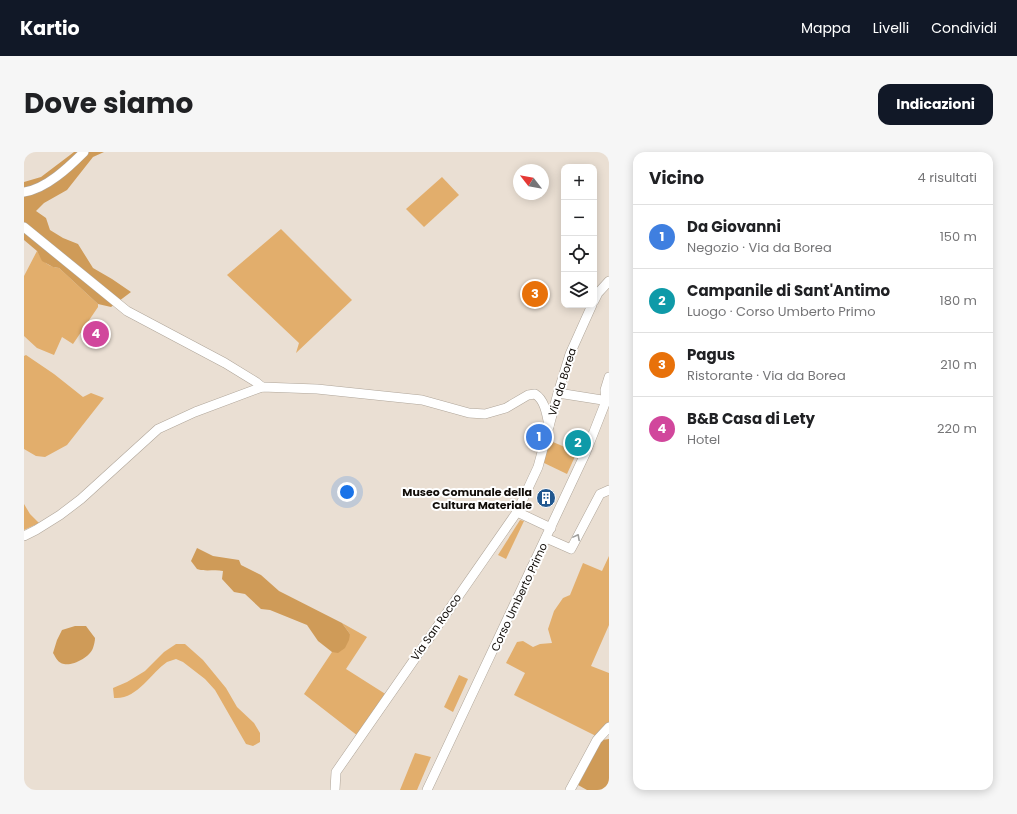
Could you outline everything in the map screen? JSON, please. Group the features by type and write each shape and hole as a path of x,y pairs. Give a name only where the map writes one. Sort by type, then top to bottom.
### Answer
{"street":[{"path":"24,192 40,187 51,180 71,166 84,152"},
{"path":"24,227 127,311 225,363 256,382 262,388"},
{"path":"597,295 609,281"},
{"name":"Via da Borea","path":"540,462 570,354 591,308"},
{"name":"Corso Umberto Primo","path":"427,790 586,452 607,401 605,390 609,377"},
{"path":"24,536 48,522 81,499 158,429 195,412 262,388 317,389 422,400 469,413 485,414 506,408 524,396 535,394 541,398 543,402 549,426"},
{"path":"558,393 607,401"},
{"name":"Via San Rocco","path":"335,790 336,772 517,512 540,462"},
{"path":"546,538 570,548 600,494 609,490"},
{"path":"517,512 551,528"},
{"path":"570,790 597,740 609,727"}],"shaded area":[{"path":"74,152 104,152 93,157 67,190 44,203 36,211 46,218 50,230 63,238 78,244 93,268 131,292 111,307 98,304 59,268 53,267 42,261 37,251 24,240 24,182 41,177"},
{"path":"442,177 459,195 424,227 406,209"},
{"path":"281,229 352,300 296,353 299,343 227,275"},
{"path":"37,251 46,263 59,268 98,304 98,307 73,344 62,337 54,355 37,348 24,336 24,276"},
{"path":"26,355 54,374 83,397 91,393 104,398 67,445 45,457 36,456 24,449 24,356"},
{"path":"548,440 577,452 567,474 542,462"},
{"path":"24,504 30,514 39,523 24,530"},
{"path":"520,520 524,521 506,559 498,555"},
{"path":"197,548 213,556 239,560 241,565 261,575 279,591 342,623 350,634 345,648 338,653 332,652 318,641 307,625 270,610 261,609 245,594 234,592 222,579 223,571 197,569 191,561"},
{"path":"609,556 609,625 591,666 609,673 609,722 596,736 514,695 525,673 506,663 517,642 523,641 533,647 540,644 552,643 548,629 554,611 563,598 570,595 583,563 602,571"},
{"path":"342,623 367,637 346,669 387,695 358,736 304,694 332,652 338,652 350,634"},
{"path":"75,626 86,626 95,638 93,648 85,658 81,660 72,664 60,663 53,653 57,640 62,630"},
{"path":"176,644 185,644 203,660 226,688 237,707 254,723 260,733 260,742 253,746 246,744 215,690 205,679 183,662 176,659 167,662 130,695 114,698 113,688 127,682 145,671 164,652"},
{"path":"459,675 468,679 453,712 444,707"},
{"path":"609,739 609,790 587,790 578,785 602,740"},
{"path":"415,753 431,757 417,790 400,790"}],"place":[{"name":"Pagus","path":"535,294"},
{"name":"B&B Casa di Lety","path":"96,334"},
{"name":"Da Giovanni","path":"539,437"},
{"name":"Campanile di Sant'Antimo","path":"578,443"},
{"name":"Museo Comunale della Cultura Materiale","path":"546,498"}]}
